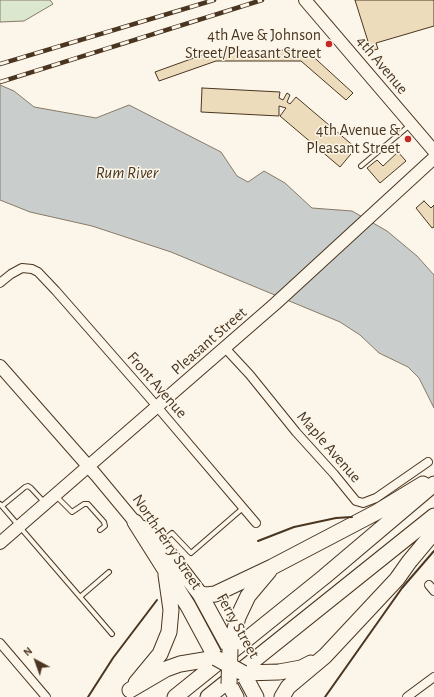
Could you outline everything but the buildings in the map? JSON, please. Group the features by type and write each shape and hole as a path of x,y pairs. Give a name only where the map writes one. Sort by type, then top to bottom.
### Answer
{"highway":[{"path":"200,594 215,594 272,567 377,512 434,477"},
{"path":"176,697 251,634 324,577 434,484"},
{"path":"208,697 434,516"},
{"name":"Ferry Street","path":"135,522 160,542 200,594 220,628 256,697"},
{"name":"North Ferry Street","path":"135,522 188,606 216,658 230,693"},
{"path":"282,697 288,686 325,656 397,579 434,532"},
{"path":"230,693 230,648 238,617 248,596 272,567"},
{"path":"127,693 160,654 169,632 171,610 165,570"},
{"path":"127,693 166,669 180,664 216,658 243,673 279,672 301,668 325,656"}],"street":[{"name":"4th Avenue","path":"305,0 434,151"},
{"name":"Pleasant Street","path":"0,543 275,304 372,213 434,158"},
{"name":"Front Avenue","path":"0,282 22,268 32,269 38,272 56,290 256,523"},
{"name":"Maple Avenue","path":"225,348 250,375 296,432 356,501 363,503 376,498 428,462"},
{"name":"North Ferry Street","path":"0,366 135,522"},
{"path":"0,643 46,697"},
{"path":"407,697 434,676"}],"lane":[{"path":"361,166 411,124"},
{"path":"45,503 28,486 1,505 112,634"},
{"path":"55,495 72,512 84,504 88,504 104,522 105,526 100,530"},
{"path":"160,542 172,533 191,553 243,508"},
{"path":"80,597 109,572"}],"green space":[{"path":"0,0 50,0 53,4 24,21 0,22"}],"water":[{"name":"Rum River","path":"0,85 14,91 34,107 96,118 129,105 221,152 237,176 248,182 264,171 285,183 312,208 352,211 387,231 417,256 434,275 434,408 419,378 408,367 379,353 360,335 340,322 171,252 92,226 30,212 0,200"}],"railway":[{"path":"0,64 214,0"},
{"path":"0,82 262,0"}],"wall":[{"path":"258,541 294,527 336,518 352,517"},
{"path":"325,697 402,588 434,551"},
{"path":"88,697 113,658 157,600"}],"place":[{"name":"4th Ave & Johnson Street/Pleasant Street","path":"329,44"},
{"name":"4th Avenue & Pleasant Street","path":"408,139"}]}
